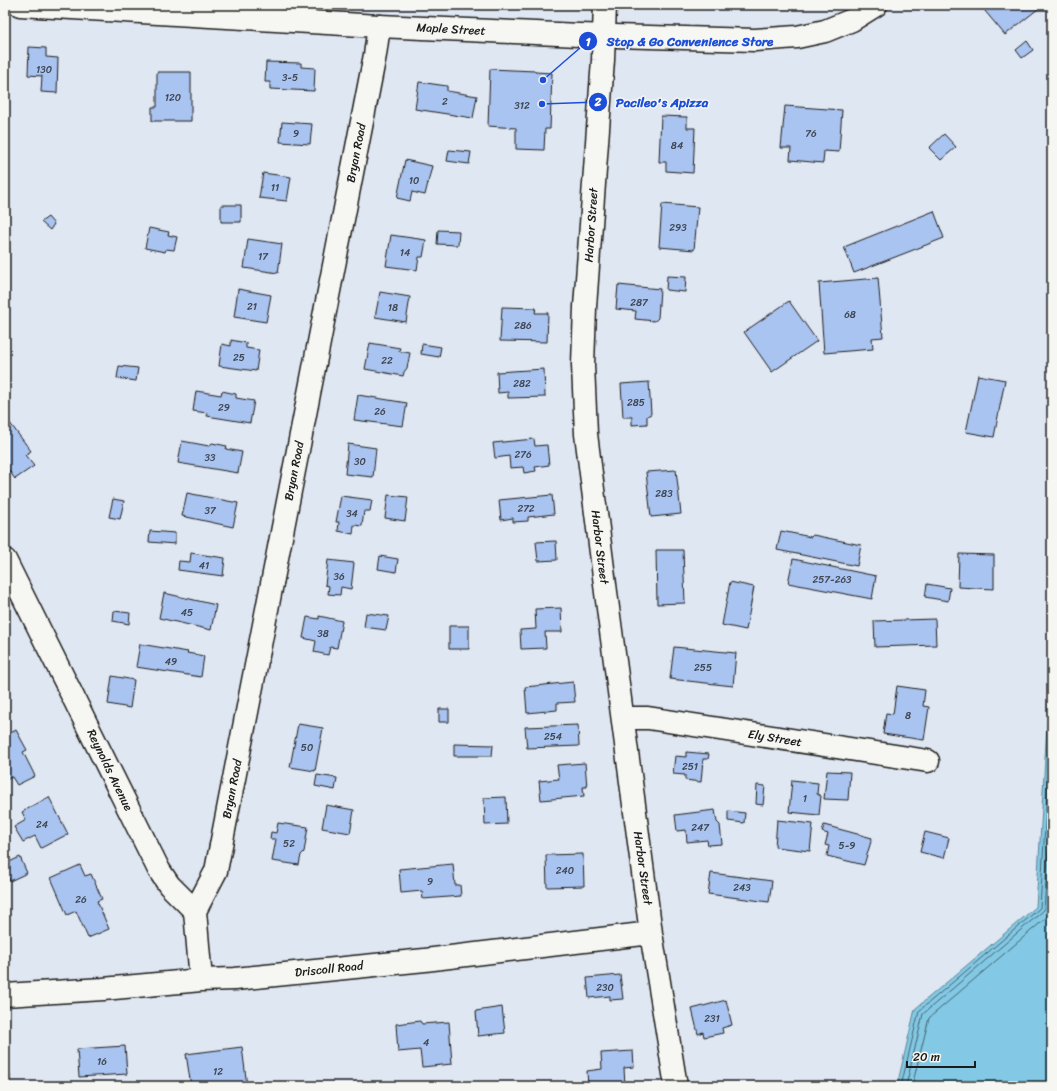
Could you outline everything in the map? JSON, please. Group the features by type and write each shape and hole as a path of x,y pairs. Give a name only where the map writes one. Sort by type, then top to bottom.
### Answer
{"street":[{"name":"Maple Street","path":"20,5 379,26 604,37 755,40 797,37 825,30 852,20 876,5"},
{"name":"Harbor Street","path":"605,5 585,307 583,365 586,434 652,933 676,1086"},
{"name":"Bryan Road","path":"195,911 216,872 375,55 379,26"},
{"name":"Reynolds Avenue","path":"5,560 159,870 169,886 195,911"},
{"name":"Ely Street","path":"623,718 648,718 928,761"},
{"path":"195,911 201,980"},
{"name":"Driscoll Road","path":"5,995 103,989 201,980 235,979 425,960 652,933"}],"water":[{"path":"1052,643 1052,1086 897,1086 915,1009 1036,907"}],"building":[{"path":"980,5 1043,5 1005,35"},
{"path":"1027,41 1033,50 1022,58 1016,50"},
{"path":"29,47 46,48 46,57 58,58 57,93 41,92 42,76 28,75"},
{"path":"266,62 301,63 301,67 315,68 314,91 270,89 270,82 265,82"},
{"path":"490,69 552,73 550,129 545,129 544,150 516,149 516,128 488,126"},
{"path":"157,72 191,72 191,121 152,121 152,107 157,107"},
{"path":"419,82 447,86 447,91 477,96 473,118 415,109"},
{"path":"785,106 842,110 839,152 824,151 823,163 790,160 791,148 781,148"},
{"path":"661,116 687,117 687,128 695,128 693,173 666,171 666,162 659,162"},
{"path":"282,122 312,124 310,144 280,142"},
{"path":"944,134 956,147 941,160 929,148"},
{"path":"449,150 471,152 469,164 447,161"},
{"path":"405,160 432,166 425,195 412,192 410,201 397,198"},
{"path":"263,173 291,177 287,201 259,198"},
{"path":"662,204 698,207 694,250 659,247"},
{"path":"221,205 241,205 241,222 221,222"},
{"path":"934,211 944,238 854,273 844,247"},
{"path":"48,217 54,224 50,230 41,222"},
{"path":"149,228 169,232 168,235 177,237 174,250 166,249 165,252 145,248"},
{"path":"438,230 459,231 458,245 437,244"},
{"path":"391,235 426,240 423,257 419,257 417,270 386,266"},
{"path":"248,239 282,244 278,273 244,268"},
{"path":"667,276 686,277 685,292 666,290"},
{"path":"878,278 883,337 872,338 873,349 824,353 819,283"},
{"path":"618,285 660,289 658,318 655,321 635,319 636,311 616,309"},
{"path":"238,289 271,295 266,322 234,317"},
{"path":"380,292 410,297 406,322 375,317"},
{"path":"789,301 817,341 772,372 744,332"},
{"path":"502,307 536,308 535,313 548,313 547,342 500,341"},
{"path":"231,340 246,343 246,348 259,350 256,371 219,366 222,344 231,346"},
{"path":"370,343 400,348 399,351 410,353 407,368 403,376 365,369"},
{"path":"422,344 441,347 439,357 421,354"},
{"path":"119,366 138,368 136,381 117,378"},
{"path":"544,369 545,397 508,398 508,392 498,393 497,372"},
{"path":"978,375 1005,380 994,437 966,432"},
{"path":"649,382 651,414 647,416 647,424 632,425 632,417 623,417 621,384"},
{"path":"196,391 221,395 222,391 236,394 236,398 254,401 250,423 207,416 207,413 193,411"},
{"path":"358,395 407,403 403,426 354,420"},
{"path":"6,418 31,451 25,455 34,466 15,479 5,465"},
{"path":"534,439 535,446 547,445 549,465 535,467 536,471 524,473 523,467 510,468 509,456 495,458 493,443"},
{"path":"182,441 209,446 212,443 227,446 226,449 242,452 238,473 178,463"},
{"path":"348,444 376,448 373,477 345,474"},
{"path":"676,470 681,514 651,517 646,472"},
{"path":"187,493 238,503 233,527 182,516"},
{"path":"388,495 408,497 405,521 385,518"},
{"path":"552,495 554,514 528,517 528,521 513,522 513,518 501,520 499,500"},
{"path":"341,496 372,500 370,511 364,511 362,526 354,525 353,534 338,531 339,522 336,522"},
{"path":"113,499 124,501 120,519 109,517"},
{"path":"150,531 175,533 175,544 149,542"},
{"path":"781,531 811,537 813,535 861,545 857,566 777,550"},
{"path":"556,541 557,560 538,561 536,542"},
{"path":"656,550 683,550 685,603 657,604"},
{"path":"191,553 225,558 223,576 178,570 179,561 190,562"},
{"path":"959,554 994,555 994,589 958,587"},
{"path":"380,556 398,559 396,572 378,569"},
{"path":"793,559 876,576 872,599 788,583"},
{"path":"328,560 354,563 351,589 341,587 340,595 328,594 329,586 325,585"},
{"path":"730,582 754,587 746,630 722,625"},
{"path":"927,584 950,588 948,601 925,597"},
{"path":"164,593 216,605 211,630 159,618"},
{"path":"561,608 562,632 545,632 546,648 521,649 520,630 536,629 535,609"},
{"path":"114,611 130,613 129,624 113,621"},
{"path":"366,613 389,616 386,630 364,627"},
{"path":"319,616 342,621 337,648 330,647 328,655 314,652 316,641 303,638 307,617 319,619"},
{"path":"935,619 936,645 875,647 874,621"},
{"path":"449,626 469,626 469,649 449,649"},
{"path":"140,644 204,656 201,677 136,667"},
{"path":"674,647 736,653 733,686 670,679"},
{"path":"112,676 134,680 130,708 108,704"},
{"path":"573,682 575,702 557,703 557,710 527,713 525,687"},
{"path":"897,686 925,690 923,706 929,707 924,740 883,734 886,713 893,714"},
{"path":"439,709 449,709 449,722 439,722"},
{"path":"298,724 323,728 315,771 290,767"},
{"path":"578,725 579,746 527,748 525,727"},
{"path":"16,730 27,750 23,752 35,776 17,785 12,777 8,779 5,774 5,736"},
{"path":"454,744 493,745 492,756 454,756"},
{"path":"686,752 709,754 708,759 703,759 701,782 685,780 685,775 673,774 675,756 686,757"},
{"path":"585,763 587,787 583,787 584,796 541,800 539,781 559,779 557,765"},
{"path":"827,771 850,772 848,800 824,799"},
{"path":"317,775 337,778 335,790 315,786"},
{"path":"792,780 818,783 817,794 821,796 819,815 789,812"},
{"path":"757,785 765,786 763,805 756,804"},
{"path":"49,797 68,834 41,848 35,836 23,842 14,827 26,820 22,812"},
{"path":"506,797 507,824 485,825 484,798"},
{"path":"326,805 354,810 350,833 322,828"},
{"path":"715,810 717,822 720,825 722,844 708,845 707,840 687,842 686,830 677,831 675,815"},
{"path":"728,811 745,813 744,823 728,821"},
{"path":"777,820 813,824 810,851 775,847"},
{"path":"278,823 308,827 304,852 301,855 299,865 272,861 276,839 270,839 271,832 276,833"},
{"path":"824,825 872,838 864,865 827,856 829,846 825,845 828,834 822,832"},
{"path":"925,832 949,838 944,858 920,852"},
{"path":"583,854 584,886 547,887 546,855"},
{"path":"20,857 27,873 10,881 5,871 5,864"},
{"path":"453,864 455,885 460,885 461,896 423,899 422,891 401,893 399,869"},
{"path":"80,865 85,876 91,874 102,899 97,901 109,929 88,938 76,911 67,915 51,878"},
{"path":"711,873 772,881 769,902 708,894"},
{"path":"620,975 623,999 610,1000 610,996 589,998 587,978"},
{"path":"726,1000 732,1025 722,1028 723,1033 704,1037 703,1032 698,1034 692,1009"},
{"path":"502,1007 505,1033 478,1036 476,1011"},
{"path":"420,1021 422,1024 449,1022 452,1064 422,1067 420,1050 398,1052 396,1024"},
{"path":"125,1046 127,1074 79,1077 77,1049"},
{"path":"242,1047 247,1086 191,1086 186,1054"},
{"path":"633,1051 634,1067 624,1068 625,1086 588,1086 587,1071 602,1069 601,1053"},
{"path":"5,1075 10,1075 10,1086 5,1086"}],"place":[{"name":"Stop & Go Convenience Store","path":"543,80"},
{"name":"Pacileo's Apizza","path":"542,104"}]}
